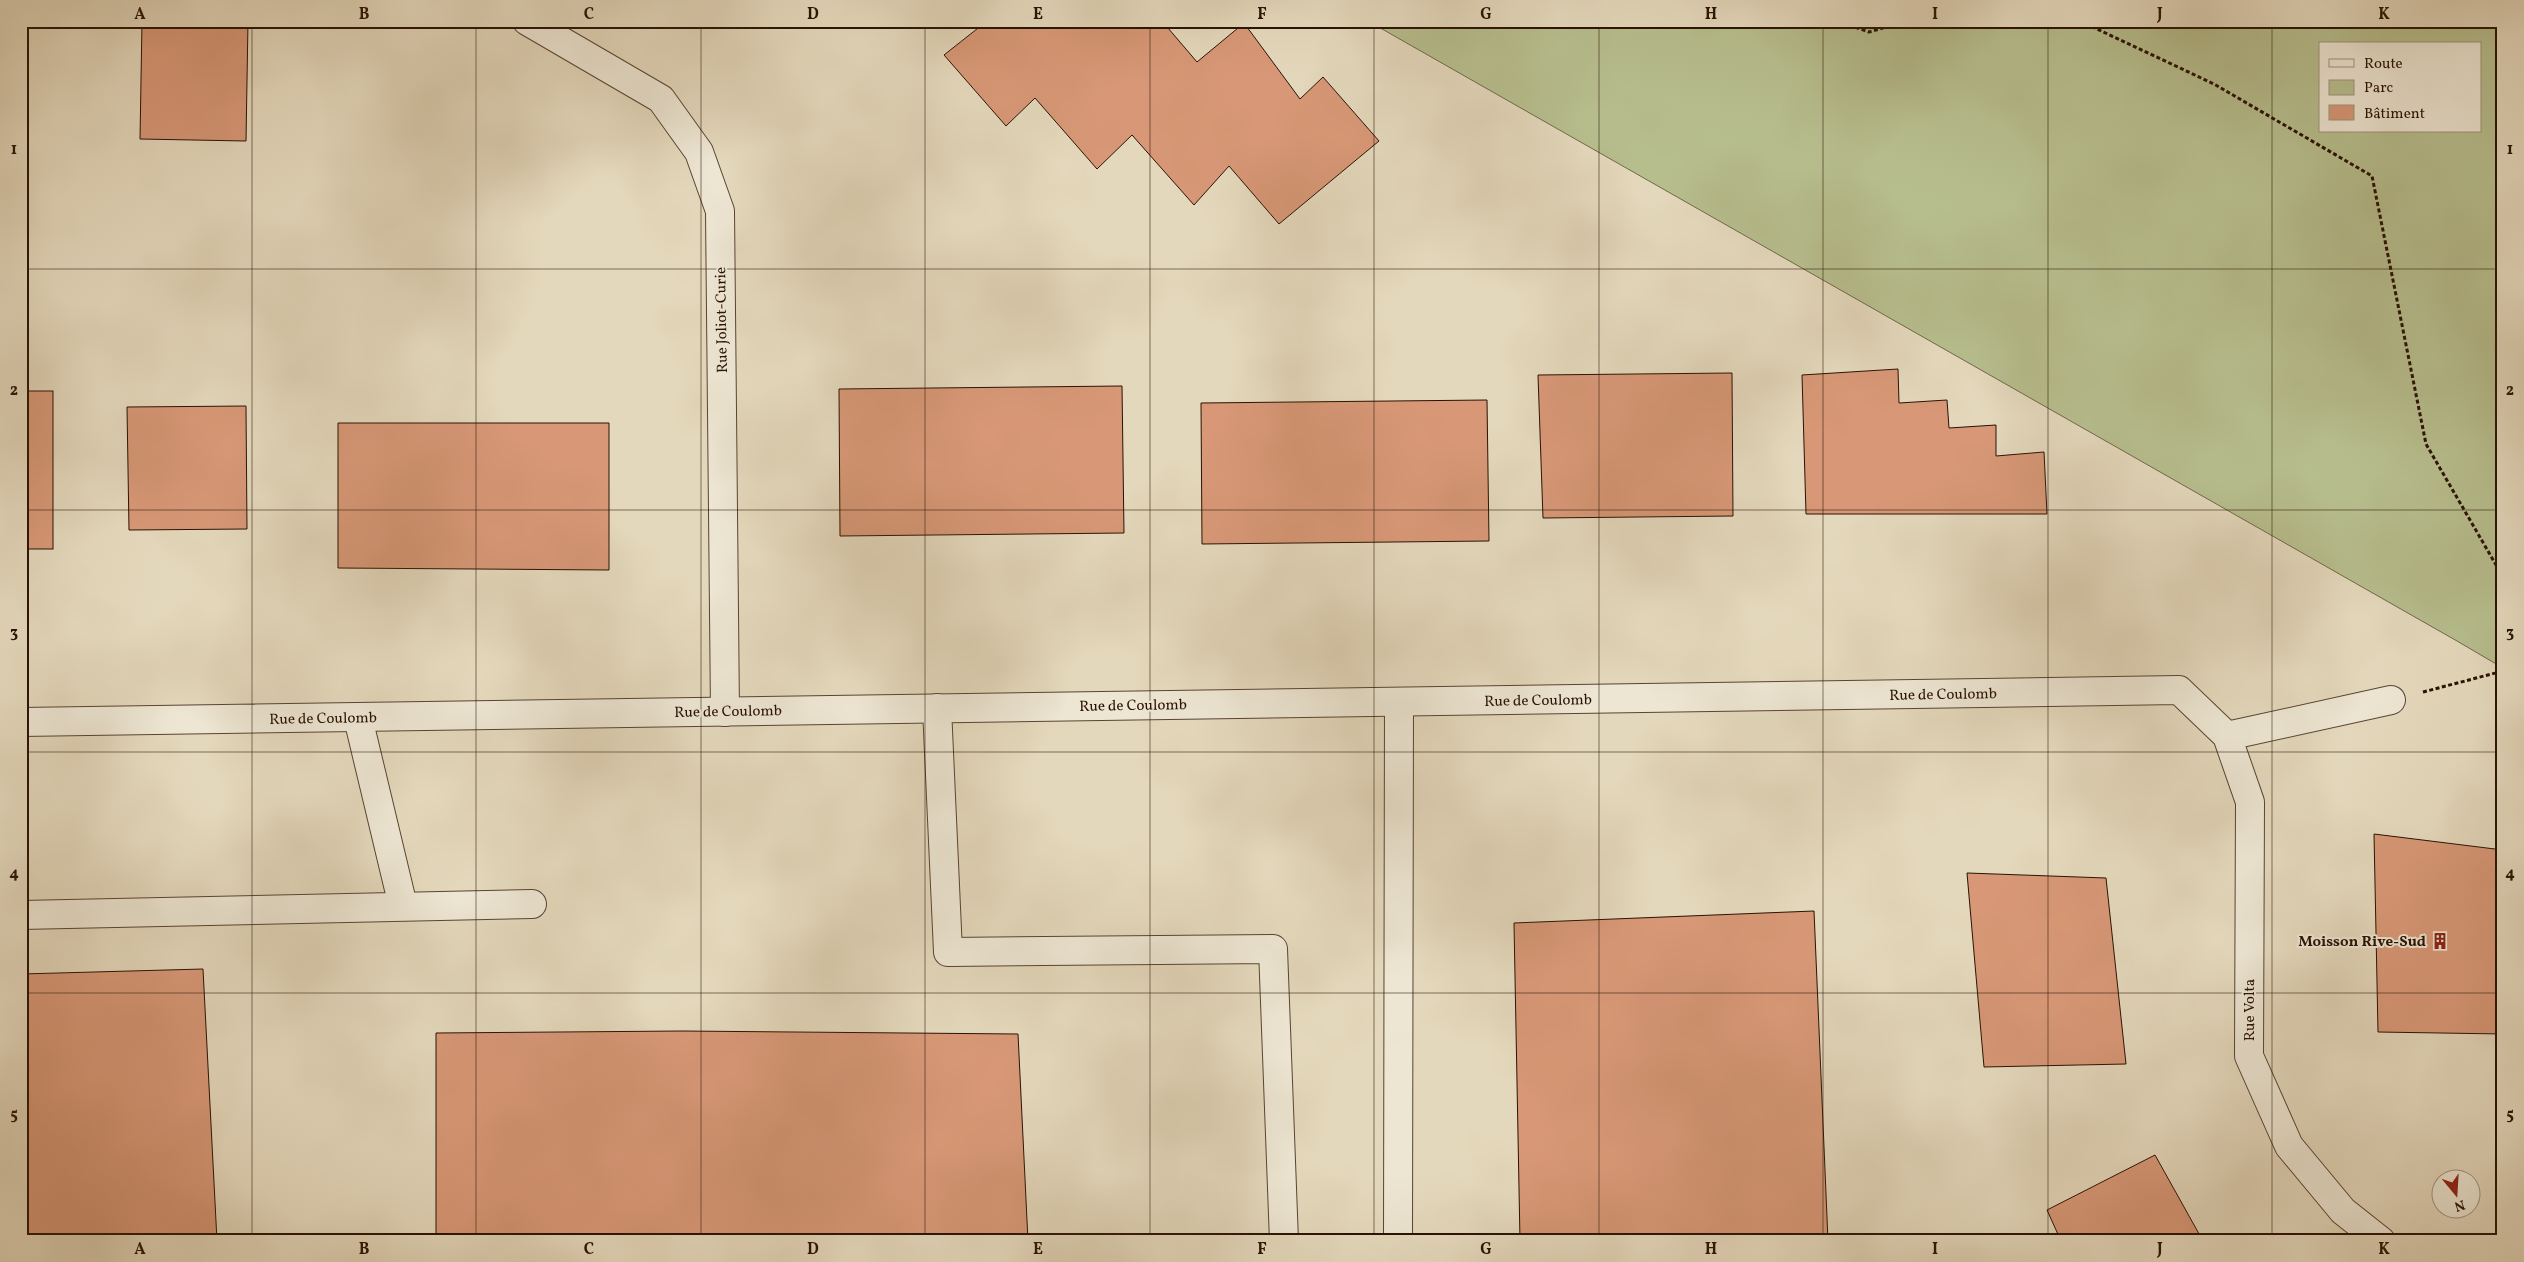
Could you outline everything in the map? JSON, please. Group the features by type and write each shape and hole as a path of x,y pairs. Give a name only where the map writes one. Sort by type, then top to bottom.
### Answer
{"street":[{"name":"Rue Joliot-Curie","path":"527,21 661,99 699,152 720,211 725,712"},
{"name":"Rue de Coulomb","path":"21,722 2179,690 2227,736"},
{"path":"2227,736 2391,700"},
{"path":"1398,1241 1399,702"},
{"path":"938,708 948,952 1273,949 1284,1241"},
{"path":"358,718 403,906"},
{"name":"Rue Volta","path":"2227,736 2250,802 2249,1056 2289,1146 2343,1211 2381,1241"},
{"path":"21,915 532,904"}],"path":[{"path":"1837,21 1869,32 1907,21"},
{"path":"2080,21 2214,84 2372,176 2426,444 2503,577"},
{"path":"2391,700 2503,671"}],"green space":[{"path":"1368,21 2503,21 2503,668 2457,641"}],"building":[{"path":"142,21 248,21 246,141 140,139"},
{"path":"987,21 1103,21 1106,25 1111,21 1162,21 1197,62 1244,23 1300,99 1323,77 1379,141 1279,224 1229,166 1194,205 1132,135 1097,169 1035,98 1006,126 944,55"},
{"path":"1898,369 1899,403 1947,400 1949,428 1996,425 1996,456 2044,452 2047,514 1806,514 1802,375"},
{"path":"1732,373 1733,516 1543,518 1538,375"},
{"path":"1122,386 1124,533 840,536 839,389"},
{"path":"21,391 53,391 53,549 21,549"},
{"path":"1487,400 1489,541 1202,544 1201,403"},
{"path":"246,406 247,529 129,530 127,407"},
{"path":"338,423 609,423 609,570 338,568"},
{"name":"Moisson Rive-Sud","path":"2374,834 2503,850 2503,1034 2378,1032"},
{"path":"1967,873 2106,878 2126,1064 1984,1067"},
{"path":"1814,911 1828,1241 1520,1241 1514,923"},
{"path":"203,969 217,1241 26,1241 21,1152 21,974"},
{"path":"682,1031 1018,1034 1028,1241 436,1241 436,1033"},
{"path":"2155,1155 2203,1241 2061,1241 2047,1210"}],"place":[{"name":"Moisson Rive-Sud","path":"2440,941"}]}
